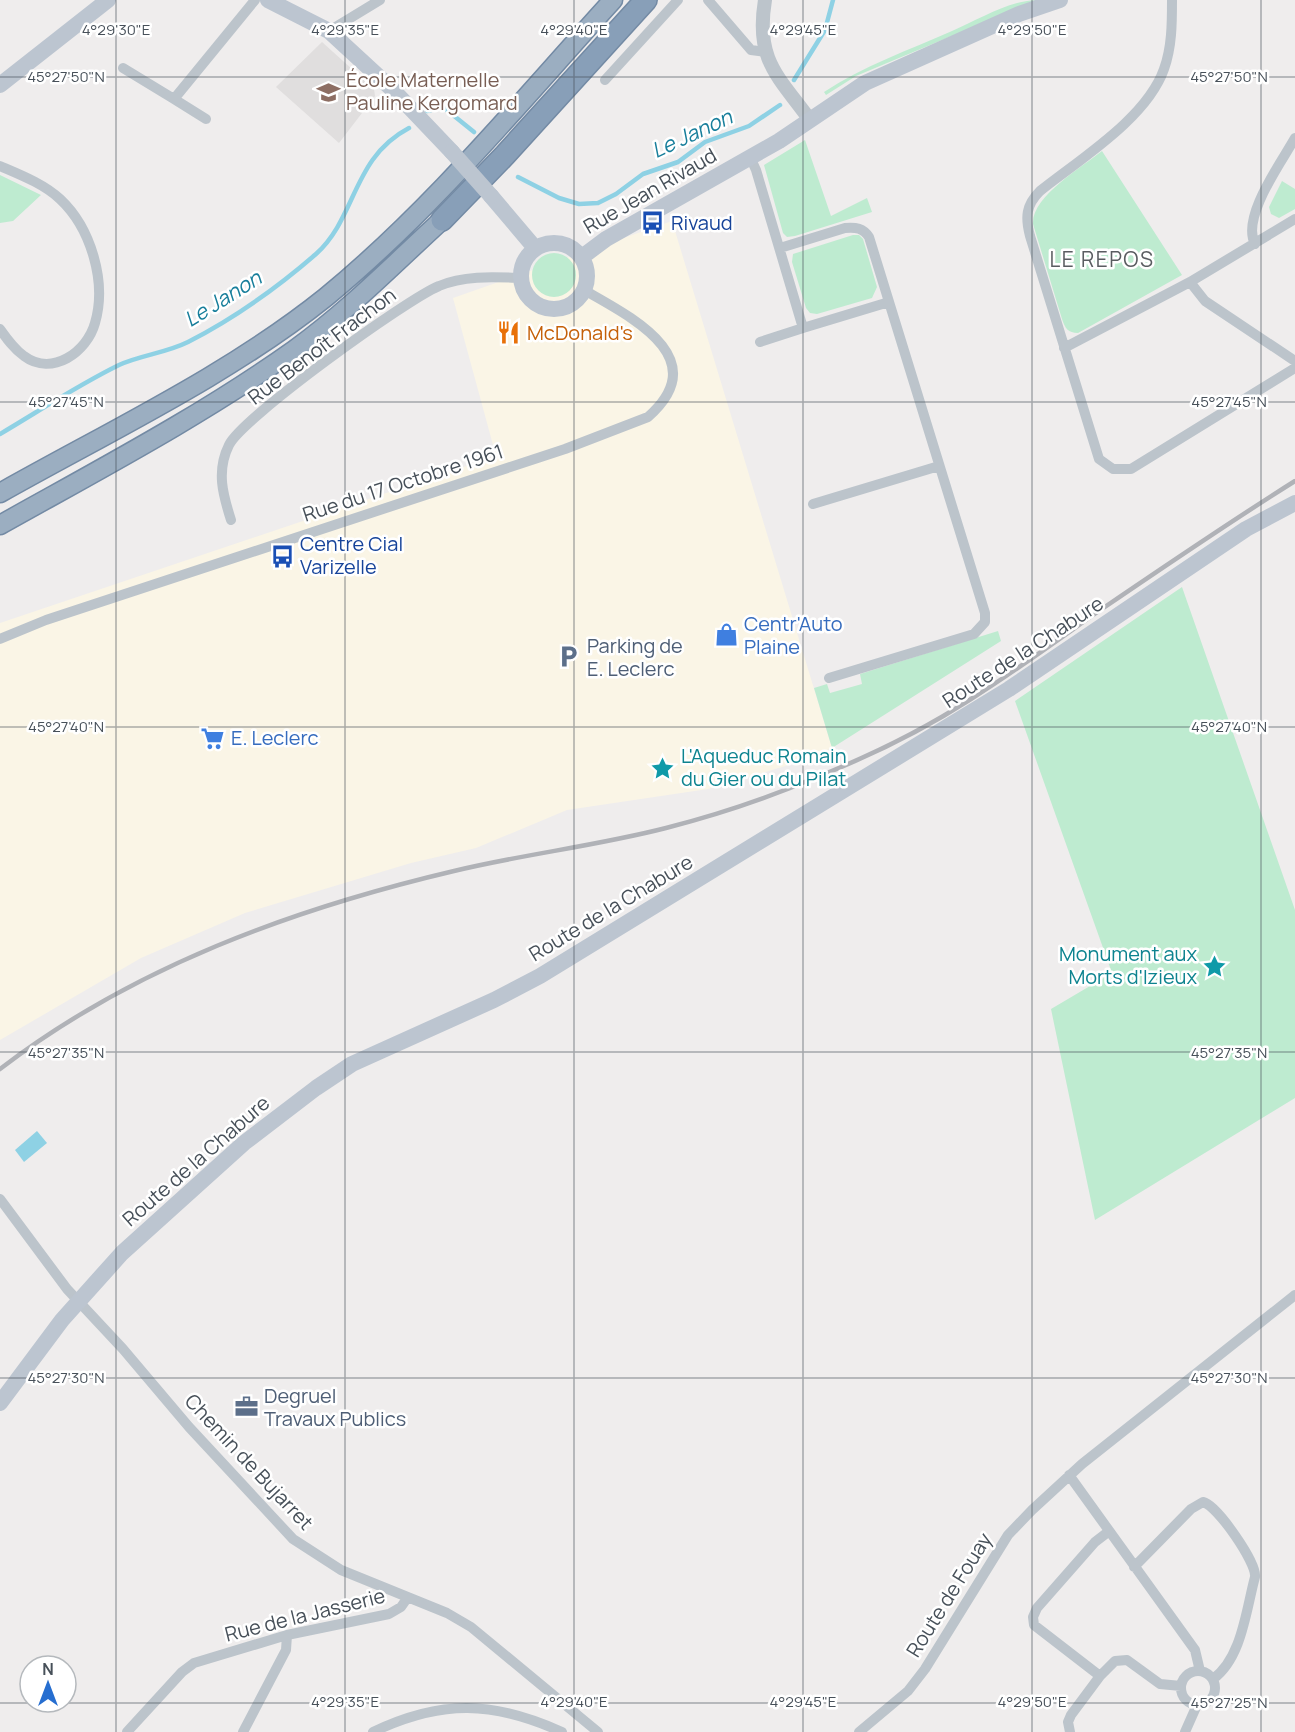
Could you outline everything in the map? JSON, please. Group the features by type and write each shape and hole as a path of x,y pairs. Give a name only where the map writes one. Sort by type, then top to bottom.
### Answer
{"highway":[{"path":"0,493 205,378 325,298 367,262 410,220 613,0"},
{"path":"0,525 215,404 297,348 373,284 442,219 505,155 646,0"}],"main road":[{"path":"1,83 108,0"},
{"path":"268,0 329,31 392,89 452,152 535,248"},
{"name":"Rue Jean Rivaud","path":"582,256 606,239 750,157 810,120 845,94 888,71 1019,14 1060,0"},
{"path":"545,244 565,244 582,256 588,273 584,290 569,306 548,309 529,298 521,278 527,256 535,248 545,244"},
{"name":"Route de la Chabure","path":"0,1403 78,1301 122,1253 244,1143 333,1075 352,1064 494,1000 540,976 1009,689 1246,529 1295,503"}],"street":[{"path":"174,99 255,0"},
{"path":"329,31 380,0"},
{"path":"605,80 678,0"},
{"path":"708,0 751,50 766,52"},
{"path":"765,0 762,16 766,52 778,80 810,120"},
{"path":"1172,0 1169,52 1164,71 1153,90 1122,125 1040,191 1031,200 1027,211 1030,236 1099,459 1105,465 1122,471 1131,469 1295,368"},
{"path":"123,68 206,119"},
{"path":"1255,244 1251,237 1252,219 1295,138"},
{"path":"750,157 803,328"},
{"path":"0,166 37,183 59,198 72,212 90,246 96,272 98,306 95,324 81,349 59,362 37,363 26,357 0,329"},
{"path":"1064,348 1190,282 1295,219"},
{"path":"780,248 845,228 856,227 865,231 870,237 986,613 985,622 974,634 829,678"},
{"name":"Rue Benoît Frachon","path":"231,520 224,498 221,476 226,452 236,434 283,395 422,295 457,280 521,278"},
{"path":"1190,282 1205,301 1295,361"},
{"name":"Rue du 17 Octobre 1961","path":"0,639 46,620 554,452 648,417 659,408 672,380 671,363 666,349 657,336 642,324 584,290"},
{"path":"760,342 889,302"},
{"path":"813,504 939,466"},
{"name":"Chemin de Bujarret","path":"0,1199 78,1301 189,1427 293,1539 340,1570 408,1597 471,1627 598,1732"},
{"name":"Route de Fouay","path":"859,1732 908,1691 925,1669 1008,1535 1069,1475 1295,1295"},
{"path":"1069,1475 1195,1650 1200,1671 1213,1678 1216,1687 1214,1696 1207,1703 1197,1705 1184,1696 1181,1686 1185,1677 1200,1671"},
{"path":"1134,1567 1191,1509 1203,1502 1213,1508 1250,1558 1255,1568 1255,1577 1234,1651 1227,1667 1213,1678"},
{"path":"1100,1676 1037,1629 1033,1617 1037,1608 1095,1542 1108,1532"},
{"name":"Rue de la Jasserie","path":"128,1732 188,1666 287,1635 389,1614 402,1607 408,1597"},
{"path":"243,1732 286,1650 287,1635"},
{"path":"1070,1732 1068,1722 1071,1715 1100,1676 1115,1661 1126,1660 1161,1684 1181,1686"},
{"path":"1185,1732 1197,1705"},
{"path":"373,1732 397,1720 429,1711 460,1708 507,1711 562,1732"}],"shaded area":[{"name":"École Maternelle Pauline Kergomard","path":"322,42 374,89 375,96 339,143 276,87"},
{"path":"672,221 832,748 792,764 708,789 567,810 476,848 411,863 245,913 141,958 0,1040 0,623 496,456 453,298"}],"green space":[{"path":"1038,0 856,76 826,95 824,92 870,66 994,11 1016,3"},
{"path":"805,140 831,216 867,198 872,212 787,237 783,233 764,165"},
{"path":"1102,151 1182,275 1075,333 1067,329 1063,322 1033,224 1040,203 1049,193"},
{"path":"0,175 41,195 13,221 0,223"},
{"path":"1282,181 1295,189 1295,209 1279,218 1271,214 1269,207"},
{"path":"859,235 863,239 877,287 872,298 817,314 810,313 806,308 792,262 793,254"},
{"path":"554,253 570,259 576,275 570,291 554,297 538,291 532,275 538,259"},
{"path":"1182,587 1295,910 1295,1098 1095,1220 1051,1009 1112,973 1015,701"},
{"path":"998,631 1001,641 832,748 814,688 827,684 830,693 862,684 860,674"}],"water":[{"path":"37,1131 47,1143 24,1162 15,1150"}],"waterway":[{"name":"Le Janon","path":"794,80 825,30 833,0"},
{"name":"Le Janon","path":"518,177 559,198 579,204 598,203 616,194 643,174 678,162 705,142 749,126 780,105"},
{"name":"Le Janon","path":"427,111 443,107 474,132"},
{"name":"Le Janon","path":"0,434 119,365 188,342 238,313 271,290 316,254 329,239 376,155 390,141 409,128"}],"railway":[{"path":"0,1069 51,1033 104,1000 216,946 275,923 394,886 454,871 613,840 685,823 761,799 857,760 915,732 971,699 1295,481"}],"place":[{"name":"École Maternelle Pauline Kergomard","path":"328,92"},
{"name":"Rivaud","path":"653,223"},
{"name":"McDonald's","path":"509,333"},
{"name":"Centre Cial Varizelle","path":"282,556"},
{"name":"Centr'Auto Plaine","path":"726,635"},
{"name":"Parking de E. Leclerc","path":"569,657"},
{"name":"E. Leclerc","path":"213,738"},
{"name":"L'Aqueduc Romain du Gier ou du Pilat","path":"663,768"},
{"name":"Monument aux Morts d'Izieux","path":"1215,966"},
{"name":"Degruel Travaux Publics","path":"246,1407"}],"district":[{"name":"LE REPOS","path":"1102,260"}]}
